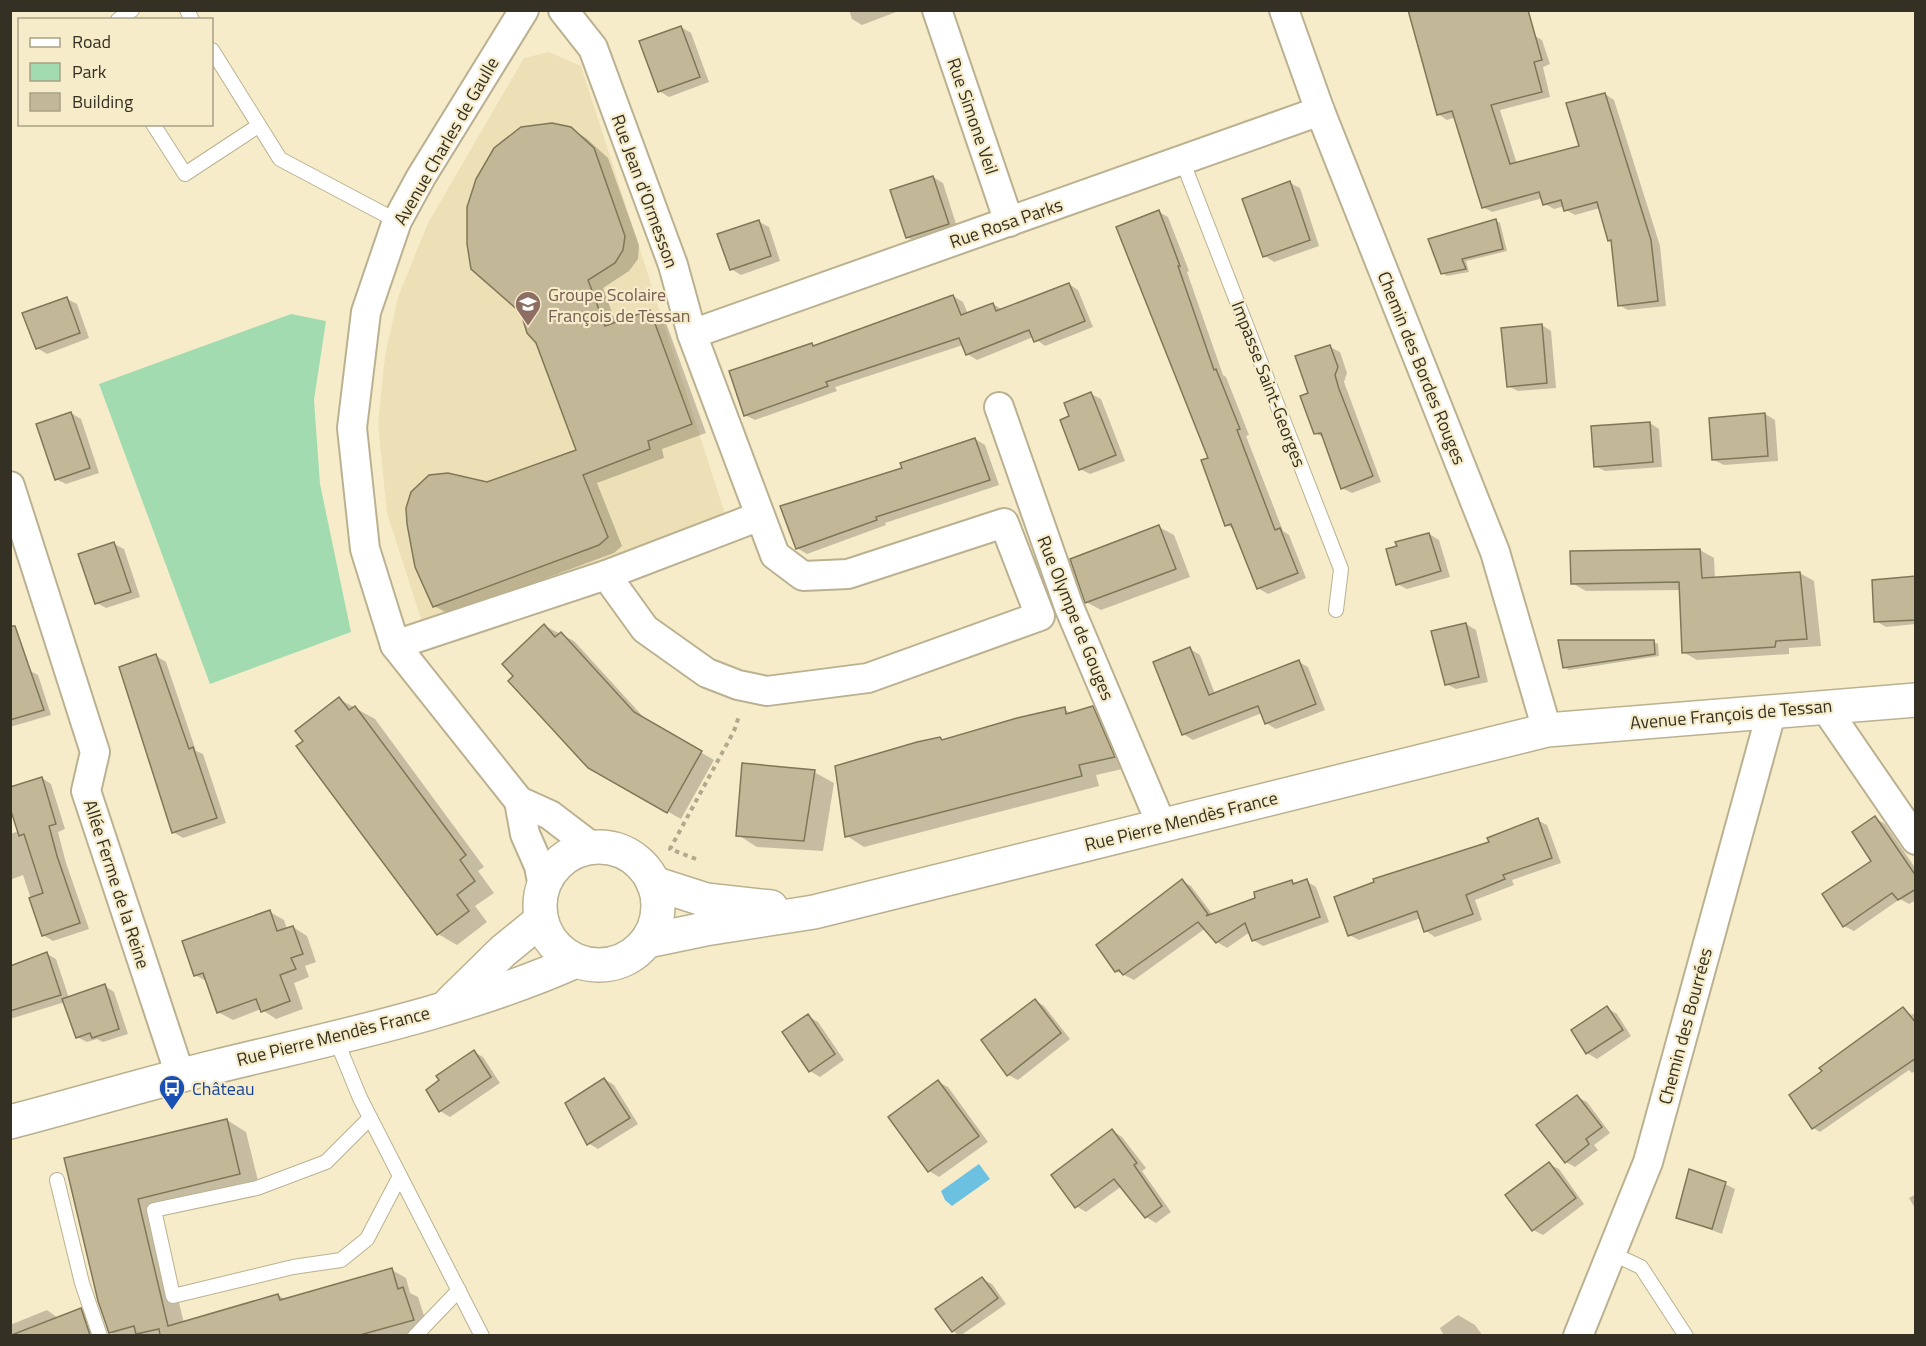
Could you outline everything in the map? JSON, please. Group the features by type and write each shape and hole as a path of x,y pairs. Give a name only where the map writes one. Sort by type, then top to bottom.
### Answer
{"street":[{"name":"Avenue Charles de Gaulle","path":"524,10 455,121 397,221 366,312 352,428 365,549 395,645 519,801 550,815 592,847"},
{"name":"Rue Jean d'Ormesson","path":"563,10 593,48 673,265 692,334 775,555 803,576"},
{"name":"Rue Simone Veil","path":"937,10 1009,222"},
{"name":"Chemin des Bordes Rouges","path":"1284,10 1320,111 1495,552 1548,729"},
{"name":"Rue Rosa Parks","path":"692,334 1320,111"},
{"name":"Rue Olympe de Gouges","path":"999,407 1069,607 1162,826"},
{"name":"Allée Ferme de la Reine","path":"10,486 95,752 86,791 180,1075"},
{"path":"395,645 606,575 760,516"},
{"name":"Rue Olympe de Gouges","path":"606,575 645,629 707,673 767,691 868,678 1040,616 1004,524 848,574 803,576"},
{"name":"Avenue François de Tessan","path":"1548,729 1916,700"},
{"path":"1824,706 1916,840"},
{"name":"Chemin des Bourrées","path":"1578,1335 1648,1162 1772,710"},
{"name":"Rue Pierre Mendès France","path":"647,941 705,929 814,912 1548,729"},
{"name":"Avenue Charles de Gaulle","path":"519,801 525,834 539,866 543,887"},
{"path":"592,847 622,851 646,870 653,883 658,897 658,913 647,941 633,955 615,963 596,965 576,961 560,951 548,937 541,920 540,903 543,887 550,872 576,851 592,847"},
{"name":"Rue Pierre Mendès France","path":"653,883 706,900 814,912"},
{"name":"Rue Pierre Mendès France","path":"448,1006 503,951 541,920"},
{"name":"Rue Pierre Mendès France","path":"10,1122 180,1075 335,1037 448,1006 526,983 576,961"}],"lane":[{"path":"213,52 280,159 397,221"},
{"path":"154,126 185,174 258,126"},
{"name":"Impasse Saint-Georges","path":"1182,160 1341,569 1336,610"},
{"path":"335,1037 370,1119 482,1335"},
{"path":"370,1119 326,1162 258,1188 154,1210 173,1296 293,1267 342,1260 367,1239 400,1176"},
{"path":"57,1180 82,1283 100,1335"},
{"path":"1611,1253 1641,1267 1686,1335"},
{"path":"415,1335 459,1290"}],"path":[{"path":"706,900 714,866 670,849 734,731 743,702 738,684"}],"shaded area":[{"name":"Groupe Scolaire François de Tessan","path":"549,52 581,66 726,517 422,622 387,513 378,424 385,356 398,297 428,223 524,58"}],"green space":[{"path":"291,314 326,321 314,400 320,484 351,632 210,684 99,384"}],"water":[{"path":"979,1164 990,1179 952,1206 945,1200 941,1191"}],"building":[{"path":"1408,10 1528,10 1542,60 1534,62 1542,92 1491,105 1510,164 1579,146 1566,103 1605,93 1651,240 1658,301 1618,306 1611,240 1608,241 1597,202 1564,211 1561,200 1543,205 1539,192 1482,208 1452,111 1437,115"},
{"path":"681,26 700,77 658,92 639,41"},
{"path":"552,123 571,127 594,148 625,236 623,250 615,263 588,280 605,326 650,310 692,424 648,441 650,449 583,475 608,537 599,545 433,607 415,567 406,508 411,492 429,475 448,473 487,482 576,450 536,343 527,333 521,313 471,269 467,244 467,207 476,179 494,148 521,127"},
{"path":"933,176 949,224 906,238 890,190"},
{"path":"1290,181 1310,240 1263,257 1242,199"},
{"path":"1159,210 1214,370 1216,369 1240,429 1237,430 1275,530 1280,528 1298,573 1257,589 1231,524 1225,526 1201,460 1208,458 1116,227"},
{"path":"1496,219 1503,249 1462,259 1466,269 1441,274 1428,239"},
{"path":"759,220 771,256 730,270 717,234"},
{"path":"1069,283 1085,321 1034,342 1029,330 966,355 959,338 826,382 828,386 744,416 729,371 812,343 813,346 953,295 961,315 993,303 996,311"},
{"path":"67,297 80,333 36,349 22,313"},
{"path":"1542,324 1547,383 1507,387 1501,328"},
{"path":"1330,345 1338,367 1335,375 1339,389 1373,476 1341,489 1321,433 1314,434 1300,396 1308,393 1295,356"},
{"path":"1091,392 1116,455 1079,470 1060,420 1069,416 1064,403"},
{"path":"71,412 90,468 55,480 36,424"},
{"path":"1765,413 1768,456 1712,460 1709,418"},
{"path":"1650,422 1653,462 1594,467 1591,426"},
{"path":"975,438 990,480 876,517 877,520 796,549 780,506 902,468 900,463"},
{"path":"1159,525 1176,569 1085,603 1070,559"},
{"path":"1429,533 1441,571 1396,585 1386,549 1397,546 1395,542"},
{"path":"114,542 131,592 95,604 78,554"},
{"path":"1700,549 1702,578 1800,572 1807,639 1776,641 1775,647 1682,653 1679,582 1571,584 1570,551"},
{"path":"1916,576 1916,620 1874,622 1872,580"},
{"path":"1466,623 1479,677 1445,685 1431,631"},
{"path":"544,624 555,637 561,632 634,712 702,751 667,813 588,768 508,681 513,676 502,664"},
{"path":"10,626 15,626 44,710 10,720"},
{"path":"1558,640 1654,640 1655,654 1563,668"},
{"path":"1190,647 1209,695 1299,660 1316,704 1265,724 1258,706 1182,735 1153,662"},
{"path":"156,654 189,749 193,747 217,818 172,833 119,667"},
{"path":"339,697 349,710 355,706 466,855 460,860 475,881 457,895 469,911 437,935 296,746 303,741 295,731"},
{"path":"1093,706 1115,757 1079,765 1082,776 845,837 835,766 917,742 940,737 942,740 1017,718 1065,707 1066,714"},
{"path":"742,763 815,770 804,841 736,836"},
{"path":"42,777 56,824 49,826 80,923 42,936 29,898 43,893 24,834 19,836 10,808 10,787"},
{"path":"1875,816 1916,876 1916,889 1898,900 1892,893 1843,927 1822,894 1871,861 1852,832"},
{"path":"1538,818 1552,858 1503,875 1505,879 1466,895 1473,914 1424,932 1417,911 1348,936 1334,897 1374,882 1373,879 1489,842 1487,838"},
{"path":"1182,879 1208,914 1206,916 1255,898 1254,892 1292,880 1293,884 1307,879 1320,917 1252,941 1245,923 1216,943 1198,922 1123,975 1119,970 1115,972 1096,945"},
{"path":"270,910 277,931 293,926 303,954 291,958 296,969 280,975 290,1001 261,1012 256,999 217,1013 203,973 194,976 182,941"},
{"path":"47,952 61,995 10,1011 10,966"},
{"path":"105,984 119,1029 92,1038 90,1033 76,1038 62,999"},
{"path":"1035,999 1061,1033 1007,1076 981,1040"},
{"path":"1607,1006 1623,1030 1586,1054 1571,1030"},
{"path":"1903,1007 1916,1023 1916,1058 1812,1129 1789,1095 1822,1071 1819,1068"},
{"path":"808,1014 835,1054 809,1072 782,1032"},
{"path":"474,1050 491,1077 439,1112 426,1090 439,1080 436,1076"},
{"path":"604,1078 630,1118 587,1145 565,1103"},
{"path":"938,1080 979,1136 928,1172 888,1117"},
{"path":"1577,1095 1602,1127 1586,1139 1589,1144 1565,1163 1536,1125"},
{"path":"227,1119 240,1174 138,1199 168,1326 278,1294 280,1300 392,1268 398,1289 403,1287 414,1320 360,1335 160,1335 159,1329 136,1334 134,1326 109,1333 98,1301 64,1158"},
{"path":"1112,1129 1137,1163 1134,1165 1162,1206 1145,1218 1114,1179 1075,1208 1051,1175"},
{"path":"1549,1162 1576,1198 1532,1231 1505,1195"},
{"path":"1689,1169 1726,1182 1712,1229 1676,1218"},
{"path":"982,1277 998,1298 952,1332 935,1309"},
{"path":"81,1308 90,1335 14,1334"}],"place":[{"name":"Groupe Scolaire François de Tessan","path":"528,327"},
{"name":"Château","path":"172,1111"}]}
